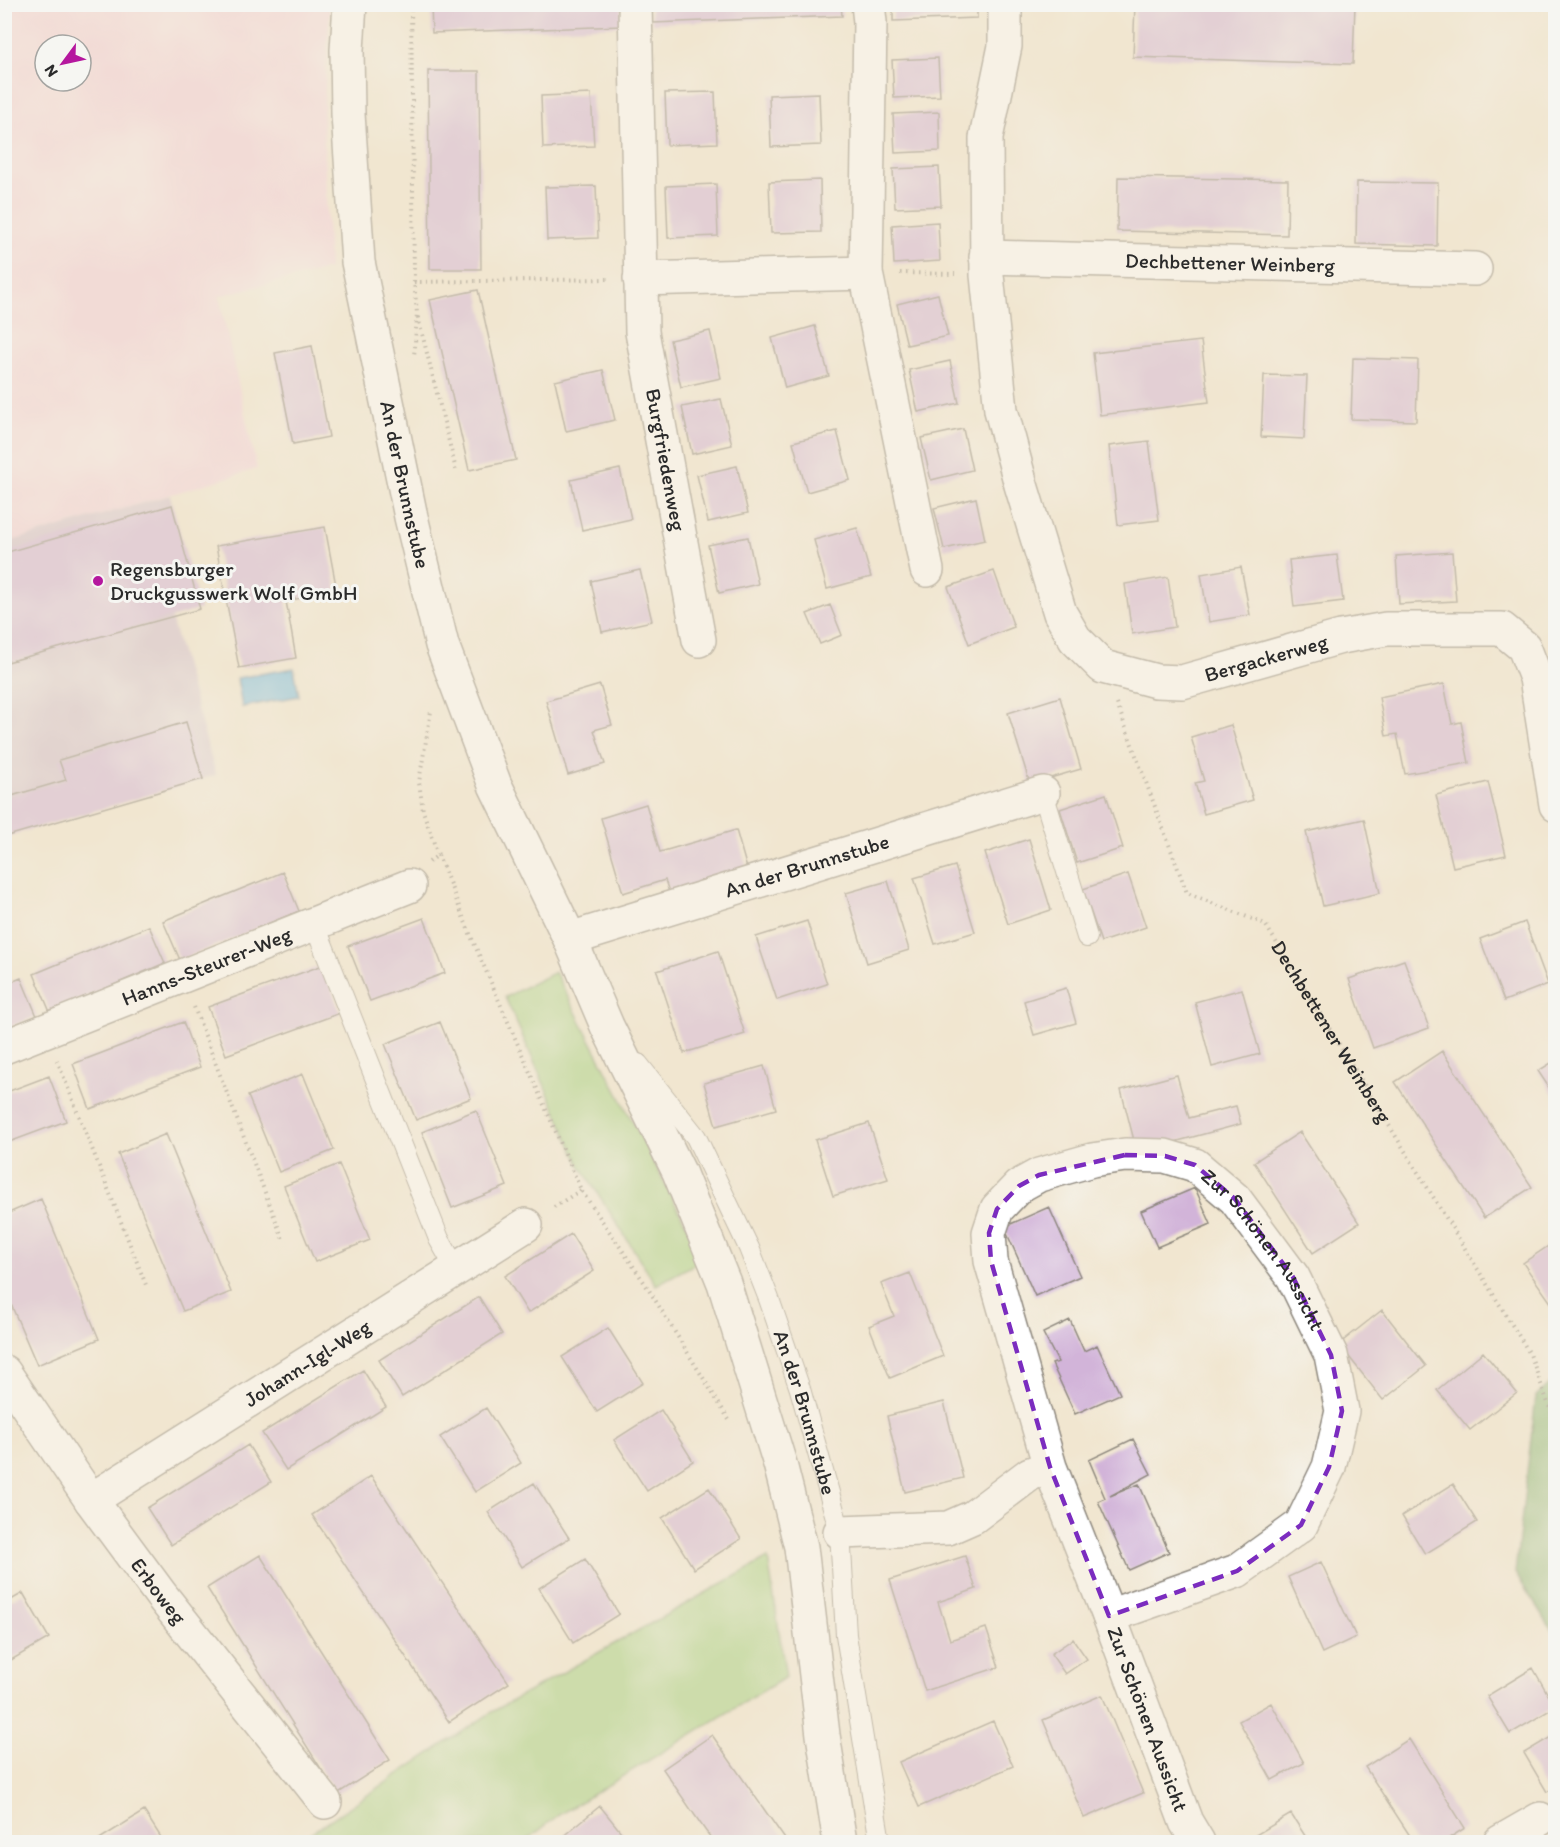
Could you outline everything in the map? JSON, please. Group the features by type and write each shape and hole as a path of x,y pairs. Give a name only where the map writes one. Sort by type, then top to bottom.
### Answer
{"street":[{"name":"An der Brunnstube","path":"350,4 347,50 348,114 358,262 411,517 442,645 495,785 570,939 607,1026 679,1172 724,1283 780,1464 801,1547 823,1735 840,1842"},
{"name":"Burgfriedenweg","path":"635,4 642,332 699,640"},
{"path":"868,4 870,22 866,273 927,570"},
{"path":"1005,4 1005,46 986,138 987,266 1001,410 1060,613 1075,639 1103,668"},
{"name":"Dechbettener Weinberg","path":"987,266 1475,268"},
{"path":"640,279 866,273"},
{"name":"Bergackerweg","path":"1103,668 1156,681 1182,682 1341,637 1386,629 1502,629 1524,647 1536,678 1556,806"},
{"name":"An der Brunnstube","path":"570,939 1043,793"},
{"name":"Hanns-Steurer-Weg","path":"4,1047 409,886"},
{"name":"Zur Schönen Aussicht","path":"1108,1616 1236,1571 1301,1525 1329,1467 1342,1411 1331,1355 1293,1277 1235,1199 1195,1165 1165,1156 1125,1155 1092,1160 1039,1175 1019,1186 997,1209 989,1233 991,1261 1050,1467 1192,1832"},
{"name":"Johann-Igl-Weg","path":"91,1500 526,1225"},
{"name":"Erboweg","path":"4,1372 91,1500 161,1595 325,1802"},
{"path":"840,1532 948,1528 973,1517 1030,1474 1050,1467"},
{"path":"1500,1842 1540,1819"}],"lane":[{"path":"1043,793 1087,937"},
{"path":"314,923 439,1239 456,1269"},
{"name":"An der Brunnstube","path":"607,1026 696,1137 749,1248 800,1389 840,1532 846,1635 880,1842"}],"path":[{"path":"411,4 414,282 417,313 457,474"},
{"path":"866,273 987,266"},
{"path":"414,282 640,279"},
{"path":"414,358 417,313"},
{"name":"Dechbettener Weinberg","path":"1103,668 1187,893 1265,924 1530,1354 1556,1425"},
{"path":"432,702 419,782 423,811 477,952 581,1190 644,1282 734,1428"},
{"path":"409,886 411,875 438,855"},
{"path":"182,975 284,1242"},
{"path":"45,1031 146,1285"}],"highlighted area":[{"path":"1125,1155 1165,1156 1195,1165 1235,1199 1293,1277 1331,1355 1342,1411 1329,1467 1301,1525 1237,1571 1109,1616 1050,1467 991,1261 989,1233 997,1209 1019,1186 1039,1175"}],"shaded area":[{"path":"5,5 330,5 323,122 329,269 219,296 257,469 5,543"},
{"path":"170,495 200,609 171,618 216,775 5,837 5,543"}],"green space":[{"path":"555,972 704,1259 656,1285 581,1167 505,997"},
{"path":"1555,1378 1555,1635 1515,1573 1536,1396"},
{"path":"768,1558 786,1677 557,1816 525,1842 297,1842 492,1712"}],"water":[{"path":"294,668 299,696 242,707 237,678"}],"building":[{"path":"431,4 621,4 622,26 432,33"},
{"path":"651,4 841,4 842,16 652,23"},
{"path":"893,4 977,4 977,18 893,21"},
{"path":"1135,4 1355,4 1353,64 1133,57"},
{"path":"938,58 940,96 894,98 892,60"},
{"path":"428,71 479,71 481,269 430,269"},
{"path":"715,92 717,143 667,145 665,93"},
{"path":"819,93 821,145 771,147 769,95"},
{"path":"591,94 594,146 543,148 541,96"},
{"path":"939,112 940,151 895,153 893,114"},
{"path":"939,167 941,206 895,208 893,169"},
{"path":"1118,177 1288,180 1287,235 1117,231"},
{"path":"820,180 821,232 771,233 769,182"},
{"path":"1357,182 1438,183 1437,246 1356,244"},
{"path":"716,184 718,236 668,238 666,186"},
{"path":"596,186 598,238 547,240 545,187"},
{"path":"938,222 940,261 894,264 892,225"},
{"path":"478,290 516,460 469,470 430,300"},
{"path":"938,294 948,336 907,345 897,304"},
{"path":"815,326 829,376 785,388 772,338"},
{"path":"710,331 721,378 681,387 670,340"},
{"path":"1201,341 1209,402 1100,415 1093,353"},
{"path":"312,346 329,437 293,444 275,353"},
{"path":"1353,358 1418,360 1416,421 1351,419"},
{"path":"950,361 959,403 918,412 909,370"},
{"path":"603,370 615,420 566,431 555,381"},
{"path":"1264,375 1307,376 1304,439 1261,437"},
{"path":"721,399 732,445 692,454 682,407"},
{"path":"963,429 972,470 931,480 921,438"},
{"path":"837,431 850,480 807,492 793,442"},
{"path":"1149,441 1159,520 1118,525 1109,446"},
{"path":"737,466 748,513 708,522 697,475"},
{"path":"620,469 631,519 582,530 571,480"},
{"path":"976,498 985,540 944,549 934,508"},
{"name":"Regensburger Druckgusswerk Wolf GmbH","path":"172,505 200,609 4,663 4,553"},
{"path":"325,527 337,591 286,601 296,658 239,668 216,546"},
{"path":"857,528 871,577 827,589 814,540"},
{"path":"748,537 758,584 719,593 708,545"},
{"path":"1452,552 1456,601 1399,604 1396,556"},
{"path":"1337,555 1343,601 1294,607 1289,560"},
{"path":"1241,567 1250,615 1209,622 1201,574"},
{"path":"640,570 652,621 602,632 591,581"},
{"path":"994,571 1014,627 969,644 948,587"},
{"path":"1168,577 1175,627 1132,634 1125,584"},
{"path":"830,605 842,635 820,644 807,614"},
{"path":"1444,684 1452,724 1461,722 1469,763 1405,774 1397,734 1386,736 1379,697"},
{"path":"600,685 612,725 594,730 605,764 568,775 546,701"},
{"path":"1060,697 1081,769 1030,784 1008,713"},
{"path":"186,722 203,779 4,837 4,786 8,797 66,780 59,760"},
{"path":"1231,725 1253,800 1204,814 1195,783 1204,781 1191,737"},
{"path":"1488,782 1506,855 1453,867 1436,795"},
{"path":"1106,794 1123,848 1077,863 1060,809"},
{"path":"646,804 660,852 736,830 748,872 670,895 665,880 623,893 601,818"},
{"path":"1364,819 1380,893 1323,906 1306,832"},
{"path":"1029,839 1051,910 1008,924 985,853"},
{"path":"955,866 975,932 935,944 914,878"},
{"path":"283,872 299,911 180,960 163,921"},
{"path":"1128,874 1146,927 1101,942 1083,889"},
{"path":"888,881 909,950 867,963 846,893"},
{"path":"424,918 445,973 370,1001 348,946"},
{"path":"807,921 827,984 777,1000 756,937"},
{"path":"1525,922 1548,984 1504,1001 1480,939"},
{"path":"149,926 165,963 50,1012 34,974"},
{"path":"718,951 745,1034 684,1053 657,971"},
{"path":"1404,960 1429,1028 1373,1048 1349,979"},
{"path":"323,965 340,1013 226,1055 208,1007"},
{"path":"21,978 37,1016 4,1029 4,985"},
{"path":"1066,988 1076,1023 1034,1035 1024,1001"},
{"path":"1242,989 1260,1054 1212,1067 1195,1002"},
{"path":"183,1022 200,1067 90,1109 73,1064"},
{"path":"440,1022 471,1098 416,1120 385,1044"},
{"path":"1442,1051 1532,1187 1484,1218 1395,1082"},
{"path":"1556,1060 1556,1098 1538,1071"},
{"path":"764,1066 776,1109 716,1126 704,1083"},
{"path":"303,1074 334,1150 279,1172 248,1096"},
{"path":"1177,1075 1189,1118 1236,1106 1241,1124 1137,1152 1121,1090"},
{"path":"49,1076 66,1121 4,1144 4,1093"},
{"path":"476,1110 507,1186 452,1208 422,1132"},
{"path":"869,1123 888,1179 833,1196 815,1140"},
{"path":"1300,1132 1359,1223 1313,1253 1254,1162"},
{"path":"166,1134 231,1292 183,1311 118,1154"},
{"path":"339,1164 370,1240 315,1262 284,1186"},
{"path":"1195,1188 1211,1224 1157,1247 1141,1211"},
{"path":"41,1199 99,1339 37,1365 4,1288 4,1215"},
{"path":"1049,1207 1080,1276 1035,1296 1004,1227"},
{"path":"571,1234 594,1271 528,1313 505,1276"},
{"path":"1556,1241 1556,1310 1523,1263"},
{"path":"910,1273 943,1356 890,1378 869,1326 894,1316 881,1284"},
{"path":"479,1297 502,1334 402,1397 379,1360"},
{"path":"1382,1310 1426,1366 1383,1400 1339,1344"},
{"path":"1070,1320 1084,1351 1097,1345 1120,1394 1075,1414 1052,1364 1058,1362 1043,1333"},
{"path":"608,1328 643,1383 597,1412 562,1357"},
{"path":"1483,1352 1517,1393 1470,1430 1437,1390"},
{"path":"363,1370 386,1407 286,1470 262,1433"},
{"path":"944,1402 963,1478 905,1492 887,1416"},
{"path":"486,1408 521,1463 475,1492 440,1437"},
{"path":"661,1410 693,1461 647,1491 614,1440"},
{"path":"1133,1439 1151,1474 1110,1496 1139,1484 1169,1552 1129,1570 1098,1501 1105,1498 1089,1460"},
{"path":"248,1445 271,1482 171,1545 147,1508"},
{"path":"371,1476 509,1683 449,1722 312,1515"},
{"path":"534,1483 569,1538 522,1567 488,1512"},
{"path":"1453,1484 1477,1522 1425,1554 1402,1516"},
{"path":"709,1488 741,1539 694,1569 662,1518"},
{"path":"260,1555 390,1760 337,1794 207,1588"},
{"path":"965,1556 976,1589 938,1602 950,1640 986,1628 999,1667 925,1691 890,1580"},
{"path":"585,1559 619,1614 573,1643 539,1588"},
{"path":"1321,1562 1356,1637 1322,1653 1288,1577"},
{"path":"23,1593 49,1638 6,1663 4,1604"},
{"path":"1073,1639 1087,1659 1065,1674 1051,1654"},
{"path":"1533,1668 1555,1707 1510,1734 1487,1696"},
{"path":"1102,1695 1143,1793 1084,1818 1043,1720"},
{"path":"1271,1703 1304,1763 1272,1780 1239,1721"},
{"path":"993,1721 1013,1766 919,1807 899,1762"},
{"path":"1556,1734 1556,1786 1547,1792 1524,1753"},
{"path":"712,1735 787,1842 714,1842 705,1830 663,1769"},
{"path":"1409,1739 1465,1828 1443,1842 1414,1842 1365,1767"},
{"path":"600,1806 629,1842 556,1842"},
{"path":"144,1811 164,1842 100,1842 98,1840"},
{"path":"1291,1814 1309,1842 1244,1842"}],"place":[{"name":"Regensburger Druckgusswerk Wolf GmbH","path":"98,581"}]}
